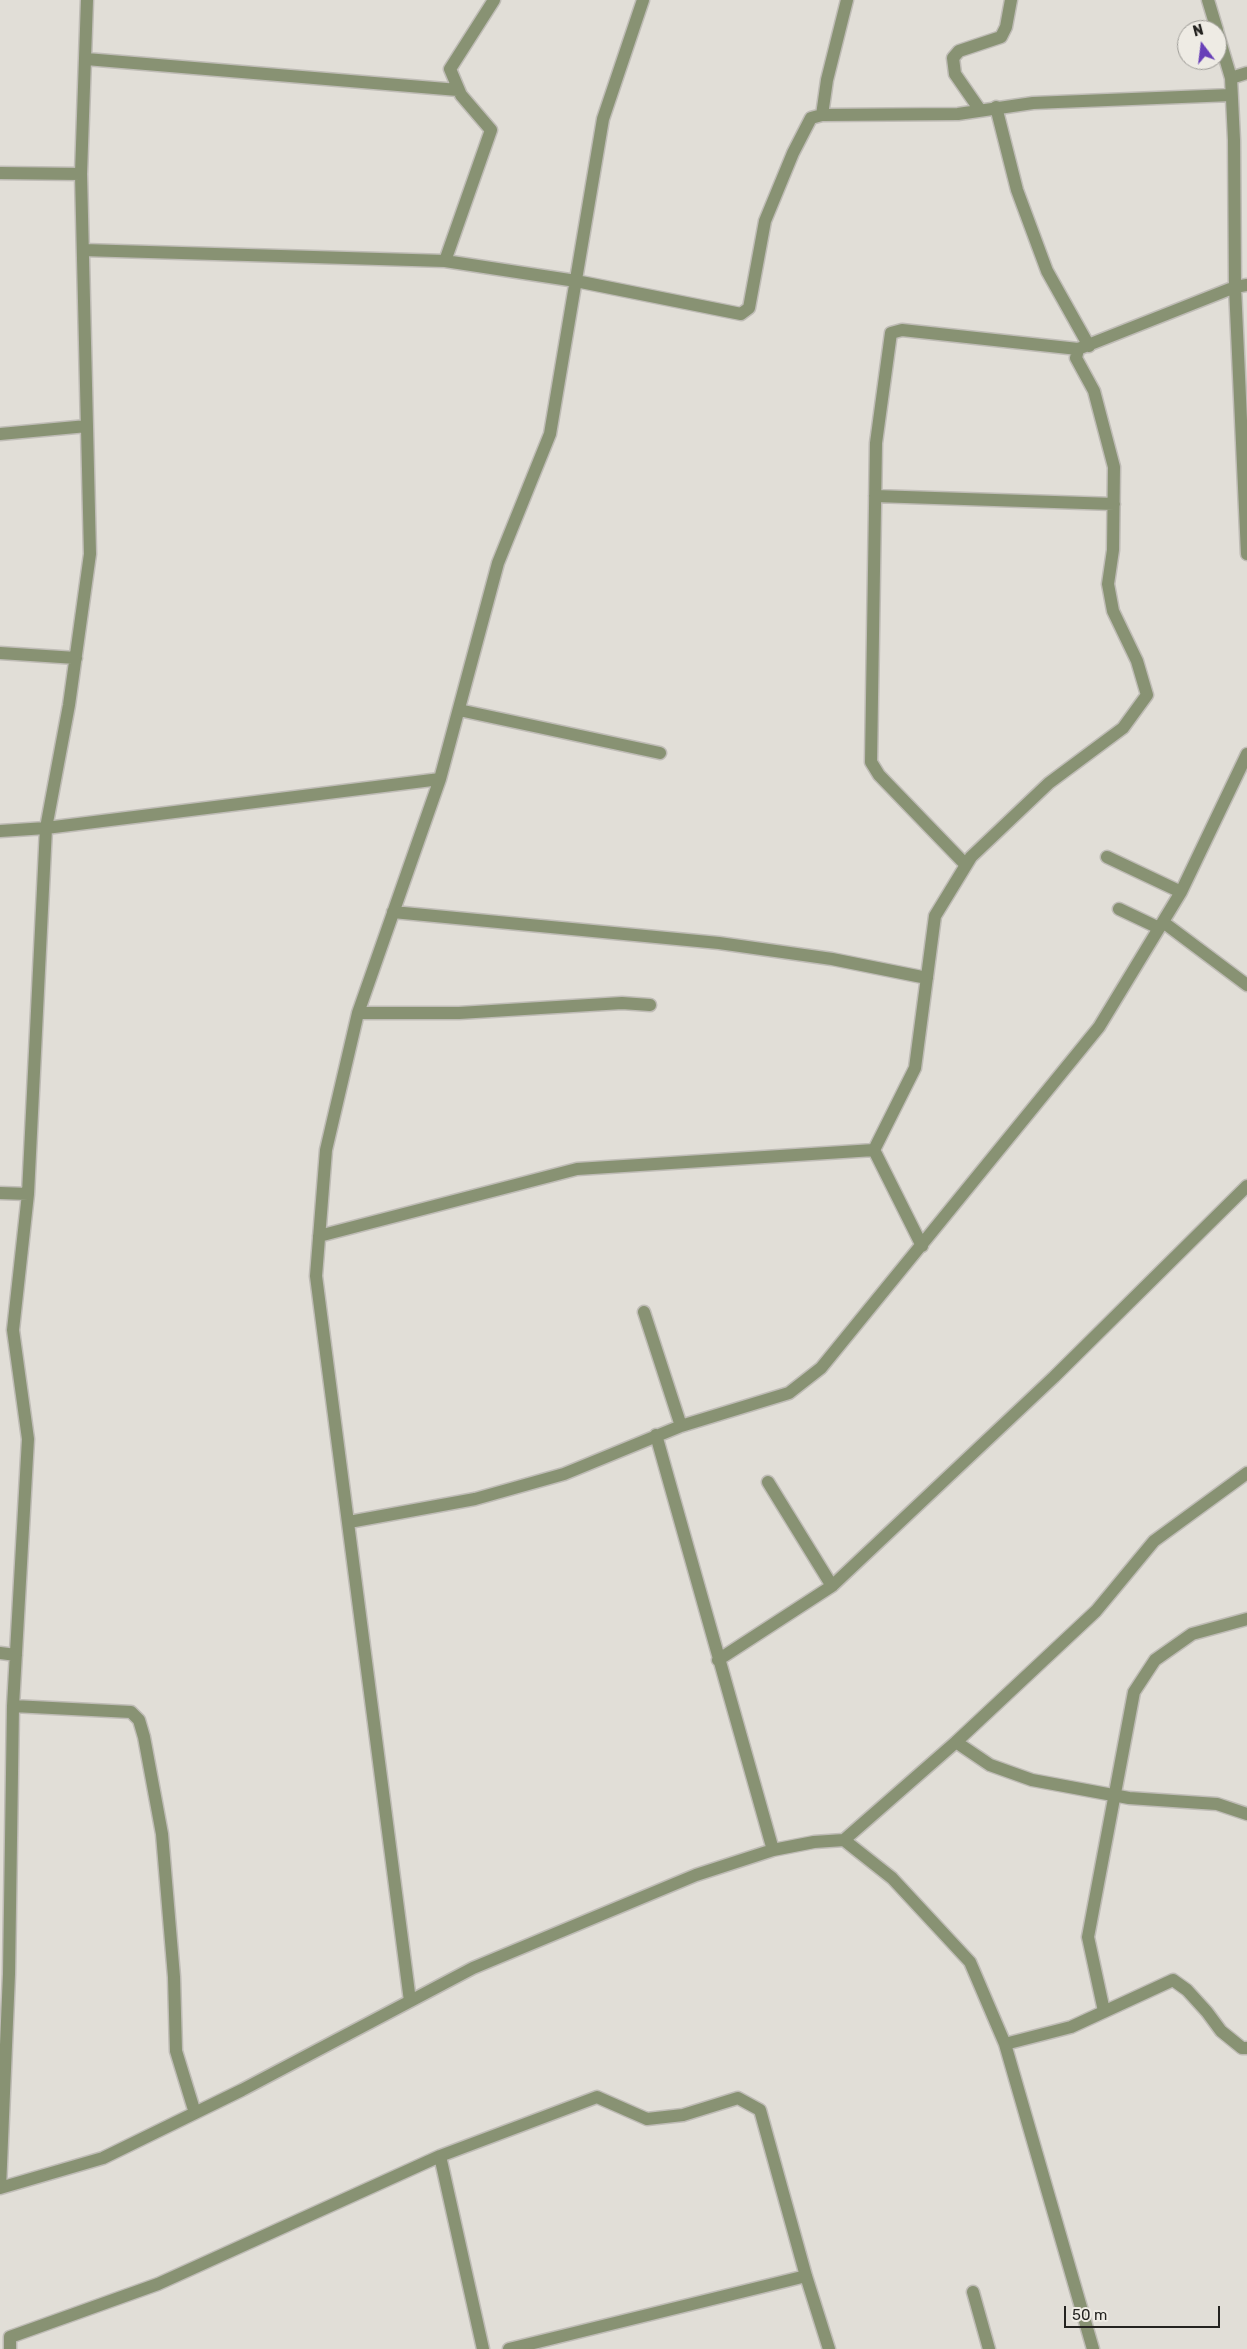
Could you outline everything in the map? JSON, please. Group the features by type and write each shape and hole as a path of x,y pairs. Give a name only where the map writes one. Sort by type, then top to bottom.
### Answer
{"street":[{"path":"87,0 81,174 90,554 76,658 46,828 28,1194 12,1330 28,1439 13,1706 9,1974 0,2188 103,2158 195,2113 473,1968 687,1879 773,1850 814,1842 844,1840 956,1742 1096,1611 1154,1540 1247,1473"},
{"path":"445,261 491,130 461,95 450,69 494,0"},
{"path":"410,2001 316,1276 326,1150 358,1013 440,779 498,563 550,434 603,119 643,0"},
{"path":"822,115 827,80 847,0"},
{"path":"980,110 955,74 953,58 959,51 1001,37 1006,27 1011,0"},
{"path":"1208,0 1214,20"},
{"path":"86,59 458,90"},
{"path":"1227,64 1231,78 1230,95 1241,286 1247,554"},
{"path":"1231,78 1247,73"},
{"path":"83,250 445,261 576,281 741,314 749,308 765,221 786,170 811,118 822,115 958,114 1033,102 1230,95"},
{"path":"996,107 1017,190 1047,271 1084,348"},
{"path":"0,173 81,174"},
{"path":"966,865 879,775 871,762 876,443 891,332 902,330 1084,348 1241,286"},
{"path":"874,1150 915,1068 935,916 971,857 1049,783 1123,728 1147,694 1137,661 1113,611 1109,593 1108,584 1113,550 1114,467 1094,390 1076,358 1084,348"},
{"path":"0,434 87,426"},
{"path":"875,496 1114,504"},
{"path":"0,652 76,658"},
{"path":"460,710 660,753"},
{"path":"349,1522 475,1499 564,1474 681,1426 789,1393 821,1368 1099,1027 1181,892 1247,754"},
{"path":"0,831 46,828 440,779"},
{"path":"1107,857 1181,892"},
{"path":"1119,909 1161,925 1247,985"},
{"path":"393,912 719,944 832,959 927,978"},
{"path":"358,1013 459,1012 622,1003 650,1005"},
{"path":"874,1150 922,1246"},
{"path":"319,1236 577,1169 874,1150"},
{"path":"0,1193 28,1194"},
{"path":"718,1660 832,1586 1054,1377 1244,1194"},
{"path":"644,1312 681,1426"},
{"path":"656,1435 773,1850"},
{"path":"768,1482 832,1586"},
{"path":"1104,2011 1088,1937 1134,1692 1155,1660 1192,1634 1247,1619"},
{"path":"0,1653 16,1655"},
{"path":"13,1706 132,1712 139,1720 144,1736 162,1834 174,1977 176,2051 195,2113"},
{"path":"956,1742 990,1765 1032,1780 1113,1796 1218,1804 1247,1814"},
{"path":"844,1840 892,1878 970,1962 1005,2044 1093,2349"},
{"path":"1005,2044 1071,2027 1173,1980 1187,1990 1220,2031 1242,2048 1247,2048"},
{"path":"7,2342 158,2284 440,2156 597,2097 647,2119 683,2115 738,2098 760,2110 806,2276 829,2349"},
{"path":"440,2156 483,2349"},
{"path":"509,2349 806,2276"},
{"path":"973,2292 989,2349"}]}
